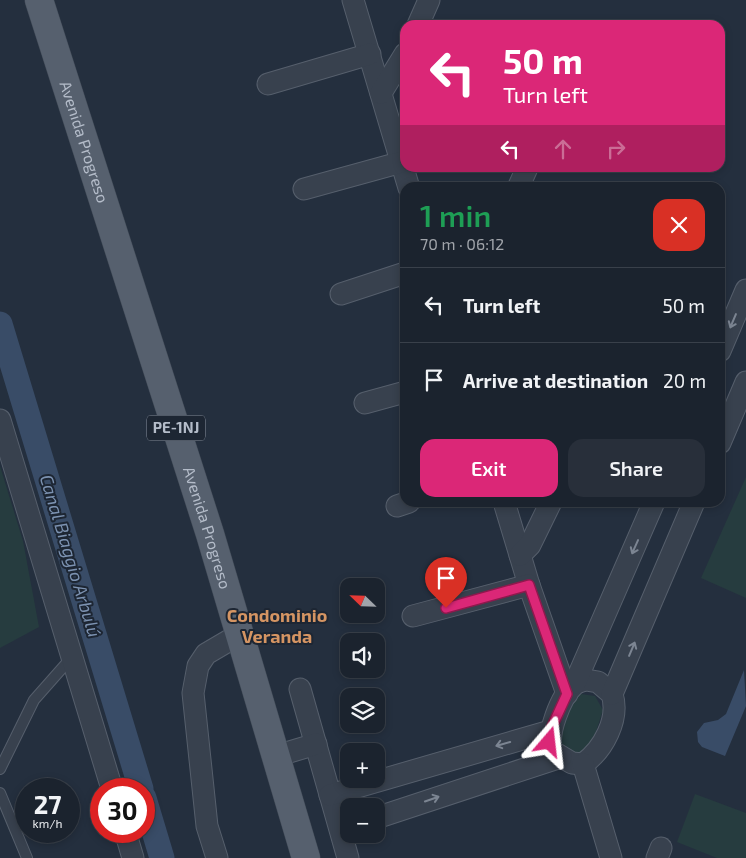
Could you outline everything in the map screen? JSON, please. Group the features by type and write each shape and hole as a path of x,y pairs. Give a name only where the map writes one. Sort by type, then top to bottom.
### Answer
{"main road":[{"name":"Avenida Progreso","path":"39,0 240,634 306,858"}],"street":[{"path":"353,0 400,155"},
{"path":"420,20 430,0"},
{"path":"268,84 370,54"},
{"path":"381,93 400,62"},
{"path":"304,189 400,163"},
{"path":"341,294 400,275"},
{"path":"725,339 746,290"},
{"path":"725,431 746,382"},
{"path":"366,403 400,393"},
{"path":"0,420 109,778"},
{"path":"506,507 529,585 571,689"},
{"path":"520,555 530,545 549,507"},
{"path":"652,507 571,689 550,731 549,742 552,751 572,763 583,764 600,749 615,713 612,694 692,507"},
{"path":"413,616 529,585"},
{"path":"217,858 207,826 193,693 198,666 206,654 240,634"},
{"path":"571,689 586,680 598,682 612,694"},
{"path":"300,689 330,795 340,817"},
{"path":"330,795 550,731"},
{"path":"276,756 316,744"},
{"path":"385,815 561,757"},
{"path":"583,764 611,858"},
{"path":"129,843 133,858"},
{"path":"346,843 348,858"}],"lane":[{"path":"0,769 34,700 72,657"},
{"path":"0,793 27,858"}],"green space":[{"path":"0,466 23,541 39,627 0,648"},
{"path":"746,477 746,598 701,578"},
{"path":"581,694 595,696 603,710 590,743 580,753 573,755 561,749 560,732 575,697"},
{"path":"695,794 746,813 746,858 717,858 677,842"}],"water":[{"path":"744,670 746,706 725,756 702,747 698,742 697,732 704,723 718,720 726,714"}],"waterway":[{"name":"Canal Biaggio Arbulú","path":"0,324 138,778"},
{"name":"Canal Biaggio Arbulú","path":"155,835 162,858"}],"district":[{"name":"Condominio Veranda","path":"277,626"}],"route":[{"path":"446,608 529,585 567,694 550,731 549,742"}]}
